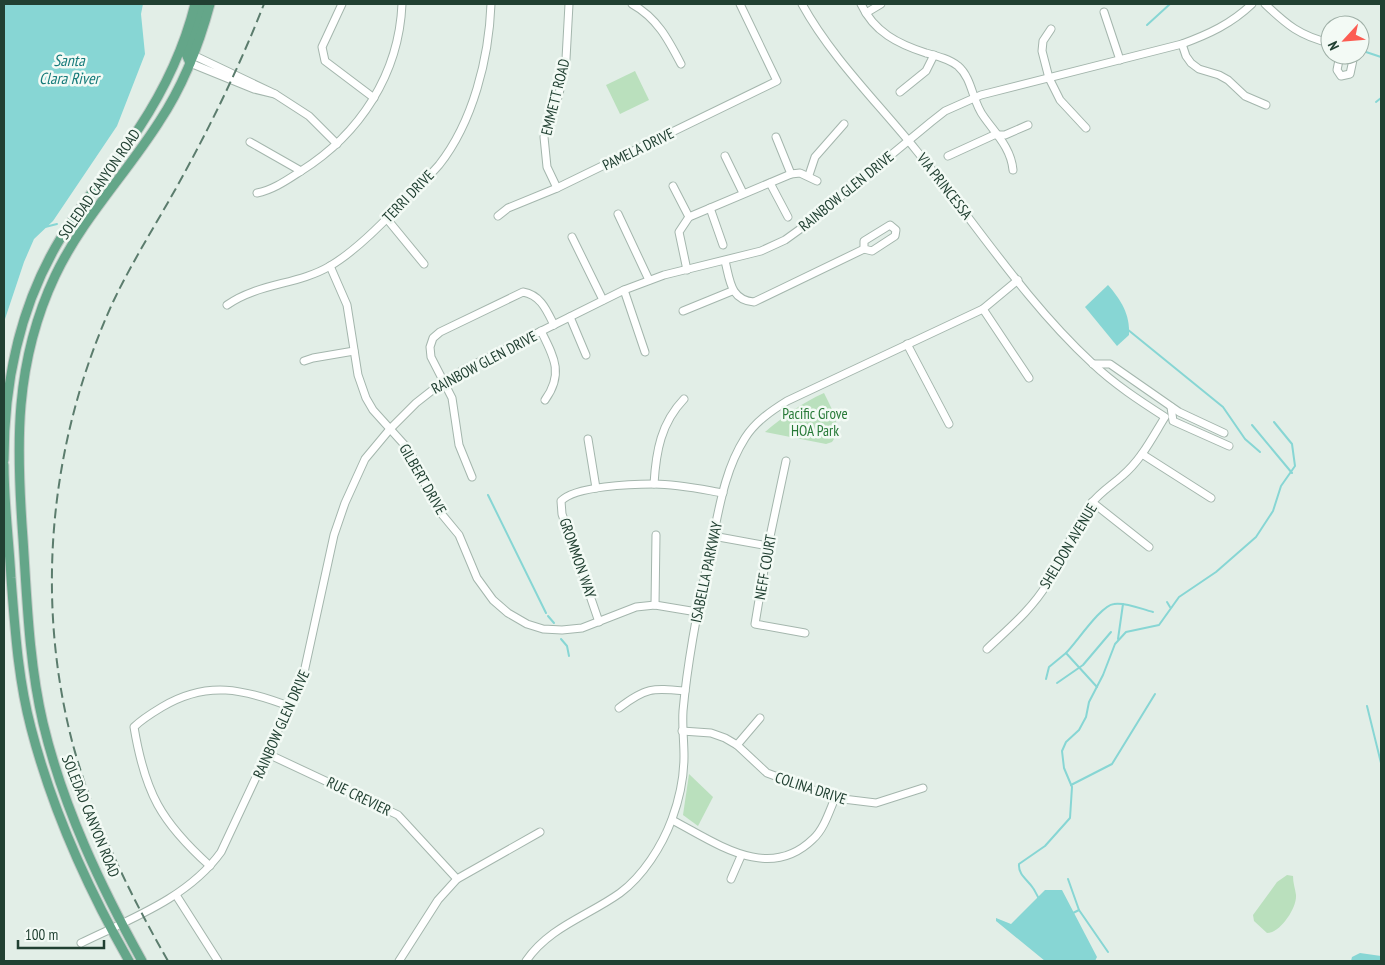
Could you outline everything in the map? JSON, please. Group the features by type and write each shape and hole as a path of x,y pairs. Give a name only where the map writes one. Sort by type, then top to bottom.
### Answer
{"main road":[{"name":"SOLEDAD CANYON ROAD","path":"4,460 5,417 10,374 19,336 35,289 61,237 138,130 161,91 180,50 195,4"},
{"path":"192,59 186,54 202,4"},
{"name":"SOLEDAD CANYON ROAD","path":"142,961 121,923 76,824 61,784 43,722 32,656 19,483 18,422 22,384 35,328 48,292 64,258 84,226 160,121 192,59 210,4"},
{"name":"SOLEDAD CANYON ROAD","path":"4,465 17,658 31,726 49,785 65,827 110,928 129,961"}],"street":[{"path":"342,4 322,48 322,55 325,62 374,98"},
{"path":"257,193 267,191 302,171 337,144 365,114 388,70 398,38 402,4"},
{"name":"TERRI DRIVE","path":"227,305 257,289 298,279 330,266 387,218 439,164 456,138 477,90 491,4"},
{"name":"EMMETT ROAD","path":"557,188 547,167 544,137 559,94 566,59 569,4"},
{"path":"632,4 644,10 658,25 680,64"},
{"name":"PAMELA DRIVE","path":"498,216 508,208 557,188 777,81 740,4"},
{"name":"VIA PRINCESSA","path":"802,4 834,51 908,140 1018,280 1093,364 1127,392 1165,417"},
{"path":"861,4 880,30 894,40 959,67 968,81 982,115 999,135 1012,158 1013,170"},
{"path":"866,13 881,4"},
{"name":"RAINBOW GLEN DRIVE","path":"81,942 176,895 210,866 230,837 291,707 303,677 312,648 334,535 345,503 365,459 390,429 425,395 444,382 624,290 649,280 761,251 798,231 908,140 945,112 974,97 1182,44 1210,34 1228,24 1252,4"},
{"path":"1265,4 1296,31 1311,39 1320,41"},
{"path":"1104,12 1120,60"},
{"path":"1051,30 1043,41 1042,51 1049,78 1060,100 1086,128"},
{"path":"1182,44 1186,56 1199,69 1213,71 1224,77 1245,96 1266,105"},
{"path":"900,92 926,71 934,55"},
{"path":"192,59 254,89 275,94 309,116 337,144"},
{"path":"1338,65 1337,70 1341,76 1346,77 1350,74 1352,65"},
{"path":"809,175 815,157 844,124"},
{"path":"948,156 994,135 1005,135 1028,125"},
{"path":"776,137 791,174"},
{"path":"250,142 302,171"},
{"path":"725,156 743,193"},
{"path":"687,270 679,232 689,217 791,174 809,175 817,181"},
{"path":"770,183 788,217"},
{"path":"674,186 689,217"},
{"path":"710,208 723,245"},
{"path":"618,214 649,280"},
{"path":"387,218 424,264"},
{"path":"725,261 732,291 745,301 760,300 864,249 872,251 894,237 896,228 892,225 886,226 864,241 864,249"},
{"path":"572,237 603,300"},
{"name":"GILBERT DRIVE","path":"330,266 347,305 358,375 366,398 410,451 435,506 459,535 477,578 493,600 527,624 543,629 575,629 636,608 655,605 697,612"},
{"name":"ISABELLA PARKWAY","path":"526,961 546,938 619,894 636,879 651,858 672,820 682,778 684,756 682,731 685,691 697,612 723,493 731,466 745,438 772,410 803,392 983,309 1018,280"},
{"path":"624,290 645,352"},
{"path":"683,311 732,291"},
{"path":"472,477 458,445 452,398 431,357 430,347 433,338 440,332 523,292 530,293 539,299 554,325"},
{"path":"983,309 1029,378"},
{"path":"570,317 586,356"},
{"path":"541,331 556,366 556,380 545,400"},
{"path":"907,344 949,424"},
{"path":"304,361 354,351"},
{"path":"1093,364 1104,363 1114,366 1171,407 1224,433"},
{"path":"654,484 655,460 661,434 672,412 684,399"},
{"path":"1171,407 1173,421 1229,446"},
{"name":"SHELDON AVENUE","path":"987,649 1029,608 1047,584 1074,529 1092,502 1104,489 1123,475 1142,454 1165,417"},
{"path":"588,439 596,488"},
{"path":"1142,454 1211,498"},
{"name":"NEFF COURT","path":"786,461 768,546 755,624 805,633"},
{"path":"4,483 19,483"},
{"name":"GROMMON WAY","path":"599,622 561,506 565,497 596,488 654,484 723,493"},
{"path":"1092,502 1149,547"},
{"path":"655,605 656,535"},
{"path":"713,536 768,546"},
{"path":"619,708 631,699 653,688 685,691"},
{"path":"210,866 176,835 157,806 148,784 134,727 140,721 169,703 208,690 252,693 291,707"},
{"path":"737,745 760,718"},
{"name":"COLINA DRIVE","path":"682,731 711,733 737,745 767,772 835,798 876,803 923,788"},
{"name":"RUE CREVIER","path":"268,754 398,815 457,880"},
{"path":"672,820 741,856 756,859 773,859 794,851 813,839 825,822 835,798"},
{"path":"399,961 438,900 457,880 540,832"},
{"path":"731,880 741,856"},
{"path":"176,895 218,961"}],"green space":[{"path":"635,71 649,100 620,114 606,85"},
{"name":"Pacific Grove HOA Park","path":"824,393 837,424 837,430 832,442 826,444 765,432 794,410"},
{"path":"689,774 713,797 698,826 683,815"},
{"path":"1287,875 1293,876 1296,895 1294,906 1287,919 1277,929 1267,933 1254,921 1253,915 1277,882"}],"water":[{"name":"Santa Clara River","path":"4,4 143,4 141,14 145,54 117,126 53,221 34,239 24,262 4,322"},
{"path":"1108,285 1121,302 1128,320 1129,335 1117,346 1085,307"},
{"path":"1045,890 1062,890 1097,957 1095,961 1045,961 996,921 996,918 1011,924"},
{"path":"1360,953 1381,956 1381,961 1351,961 1352,957"}],"waterway":[{"path":"1147,25 1170,4"},
{"path":"1381,46 1381,56"},
{"path":"1370,53 1381,57"},
{"path":"1376,102 1381,98"},
{"path":"45,227 57,224"},
{"path":"1127,329 1223,407 1245,439 1260,452"},
{"path":"1039,899 1022,874 1019,864 1045,846 1070,818 1072,787 1064,768 1062,751 1066,742 1079,730 1086,717 1089,702 1103,675 1115,644 1126,632 1159,625 1179,597 1216,572 1256,537 1273,511 1281,486 1295,466 1292,444 1274,422"},
{"path":"1252,425 1292,473"},
{"path":"488,495 546,613"},
{"path":"1167,602 1170,607"},
{"path":"1118,639 1123,604"},
{"path":"1097,687 1066,653 1096,617 1109,606 1123,604 1153,612"},
{"path":"548,616 554,623"},
{"path":"1057,683 1083,665 1111,632"},
{"path":"561,639 567,646 569,656"},
{"path":"1046,679 1049,667 1066,653"},
{"path":"1071,785 1112,764 1155,694"},
{"path":"1367,706 1381,763"},
{"path":"1068,879 1079,910 1073,913"},
{"path":"1079,910 1108,952"}],"railway":[{"path":"168,961 126,883 102,829 73,745 61,689 54,633 52,576 55,520 62,464 75,409 92,355 113,302 214,116 264,4"}]}
